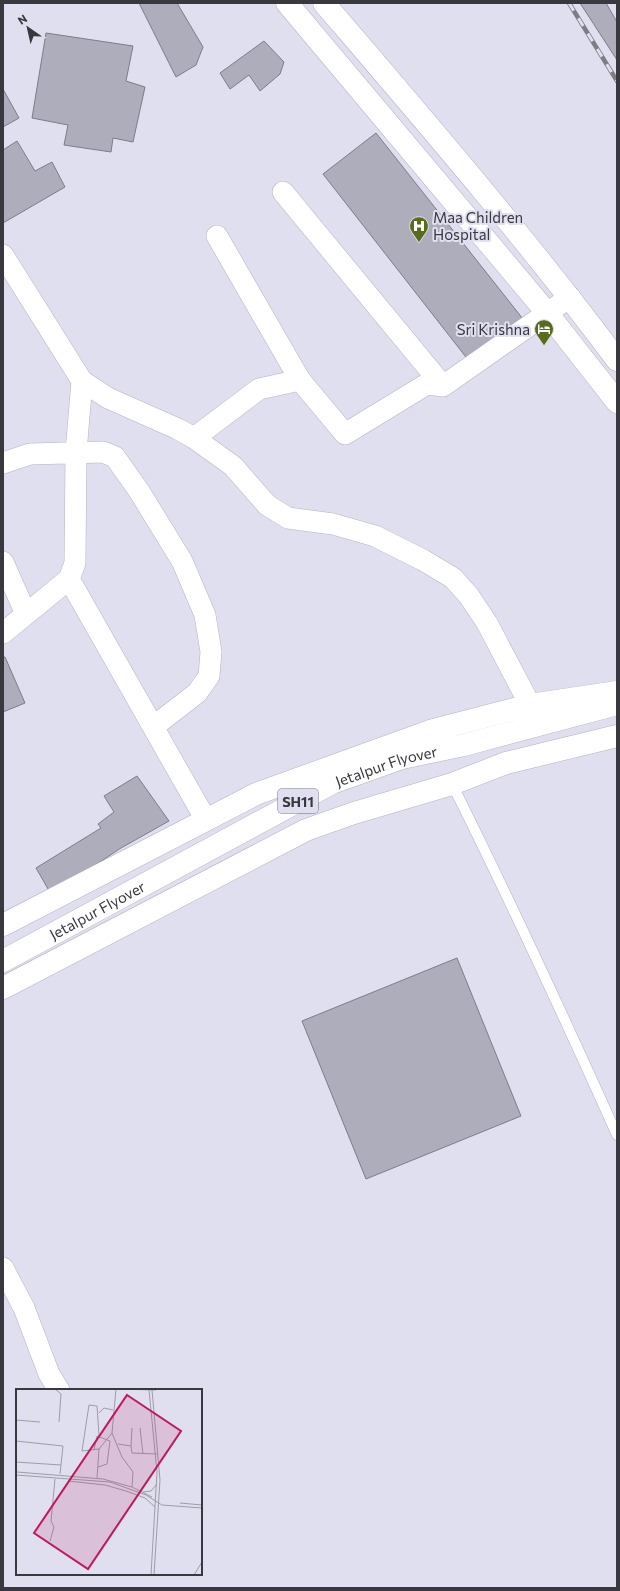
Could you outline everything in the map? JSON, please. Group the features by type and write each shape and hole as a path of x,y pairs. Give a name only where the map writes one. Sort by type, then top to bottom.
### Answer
{"main road":[{"path":"287,3 548,314 617,402"},
{"path":"324,3 570,298 617,360"},
{"path":"336,62 358,43"},
{"path":"3,925 256,794 430,731 530,705 617,692"},
{"name":"Jetalpur Flyover","path":"3,961 332,783 402,758 464,745 617,704"},
{"path":"3,988 306,830 354,813 452,784 506,763 617,736"}],"street":[{"path":"283,192 443,386"},
{"path":"216,236 300,380 345,434 426,384 443,386 570,298"},
{"path":"3,256 82,381 108,398 178,429 194,438 233,466 267,505 288,518 333,524 376,536 423,560 453,578 470,596 487,623 530,705"},
{"path":"194,438 259,389 300,380"},
{"path":"3,633 69,579 75,563 76,452 82,381"},
{"path":"3,462 30,454 103,452 115,457 139,491 182,561 205,615 211,652 209,676 197,693 153,727"},
{"path":"3,562 26,614"},
{"path":"69,579 206,820"},
{"path":"3,1268 24,1308 49,1374 58,1389"}],"lane":[{"path":"452,784 509,898 617,1135"}],"building":[{"path":"139,3 177,3 203,47 196,65 176,77"},
{"path":"580,3 606,3 617,22 617,60"},
{"path":"46,33 133,46 126,81 145,87 133,142 113,138 111,152 64,145 68,125 32,118"},
{"path":"264,41 284,62 280,74 260,91 249,75 230,89 220,73"},
{"path":"3,89 19,118 3,127"},
{"path":"376,133 523,319 469,361 323,174"},
{"path":"17,141 35,171 52,162 65,187 3,223 3,150"},
{"path":"3,657 5,657 25,703 3,712"},
{"path":"137,776 169,821 121,848 51,894 36,868 101,828 98,824 114,812 104,796"},
{"path":"457,958 521,1116 366,1179 302,1021"}],"railway":[{"path":"569,3 617,81"}],"place":[{"name":"Maa Children Hospital","path":"419,243"},
{"name":"Sri Krishna","path":"544,346"}]}
